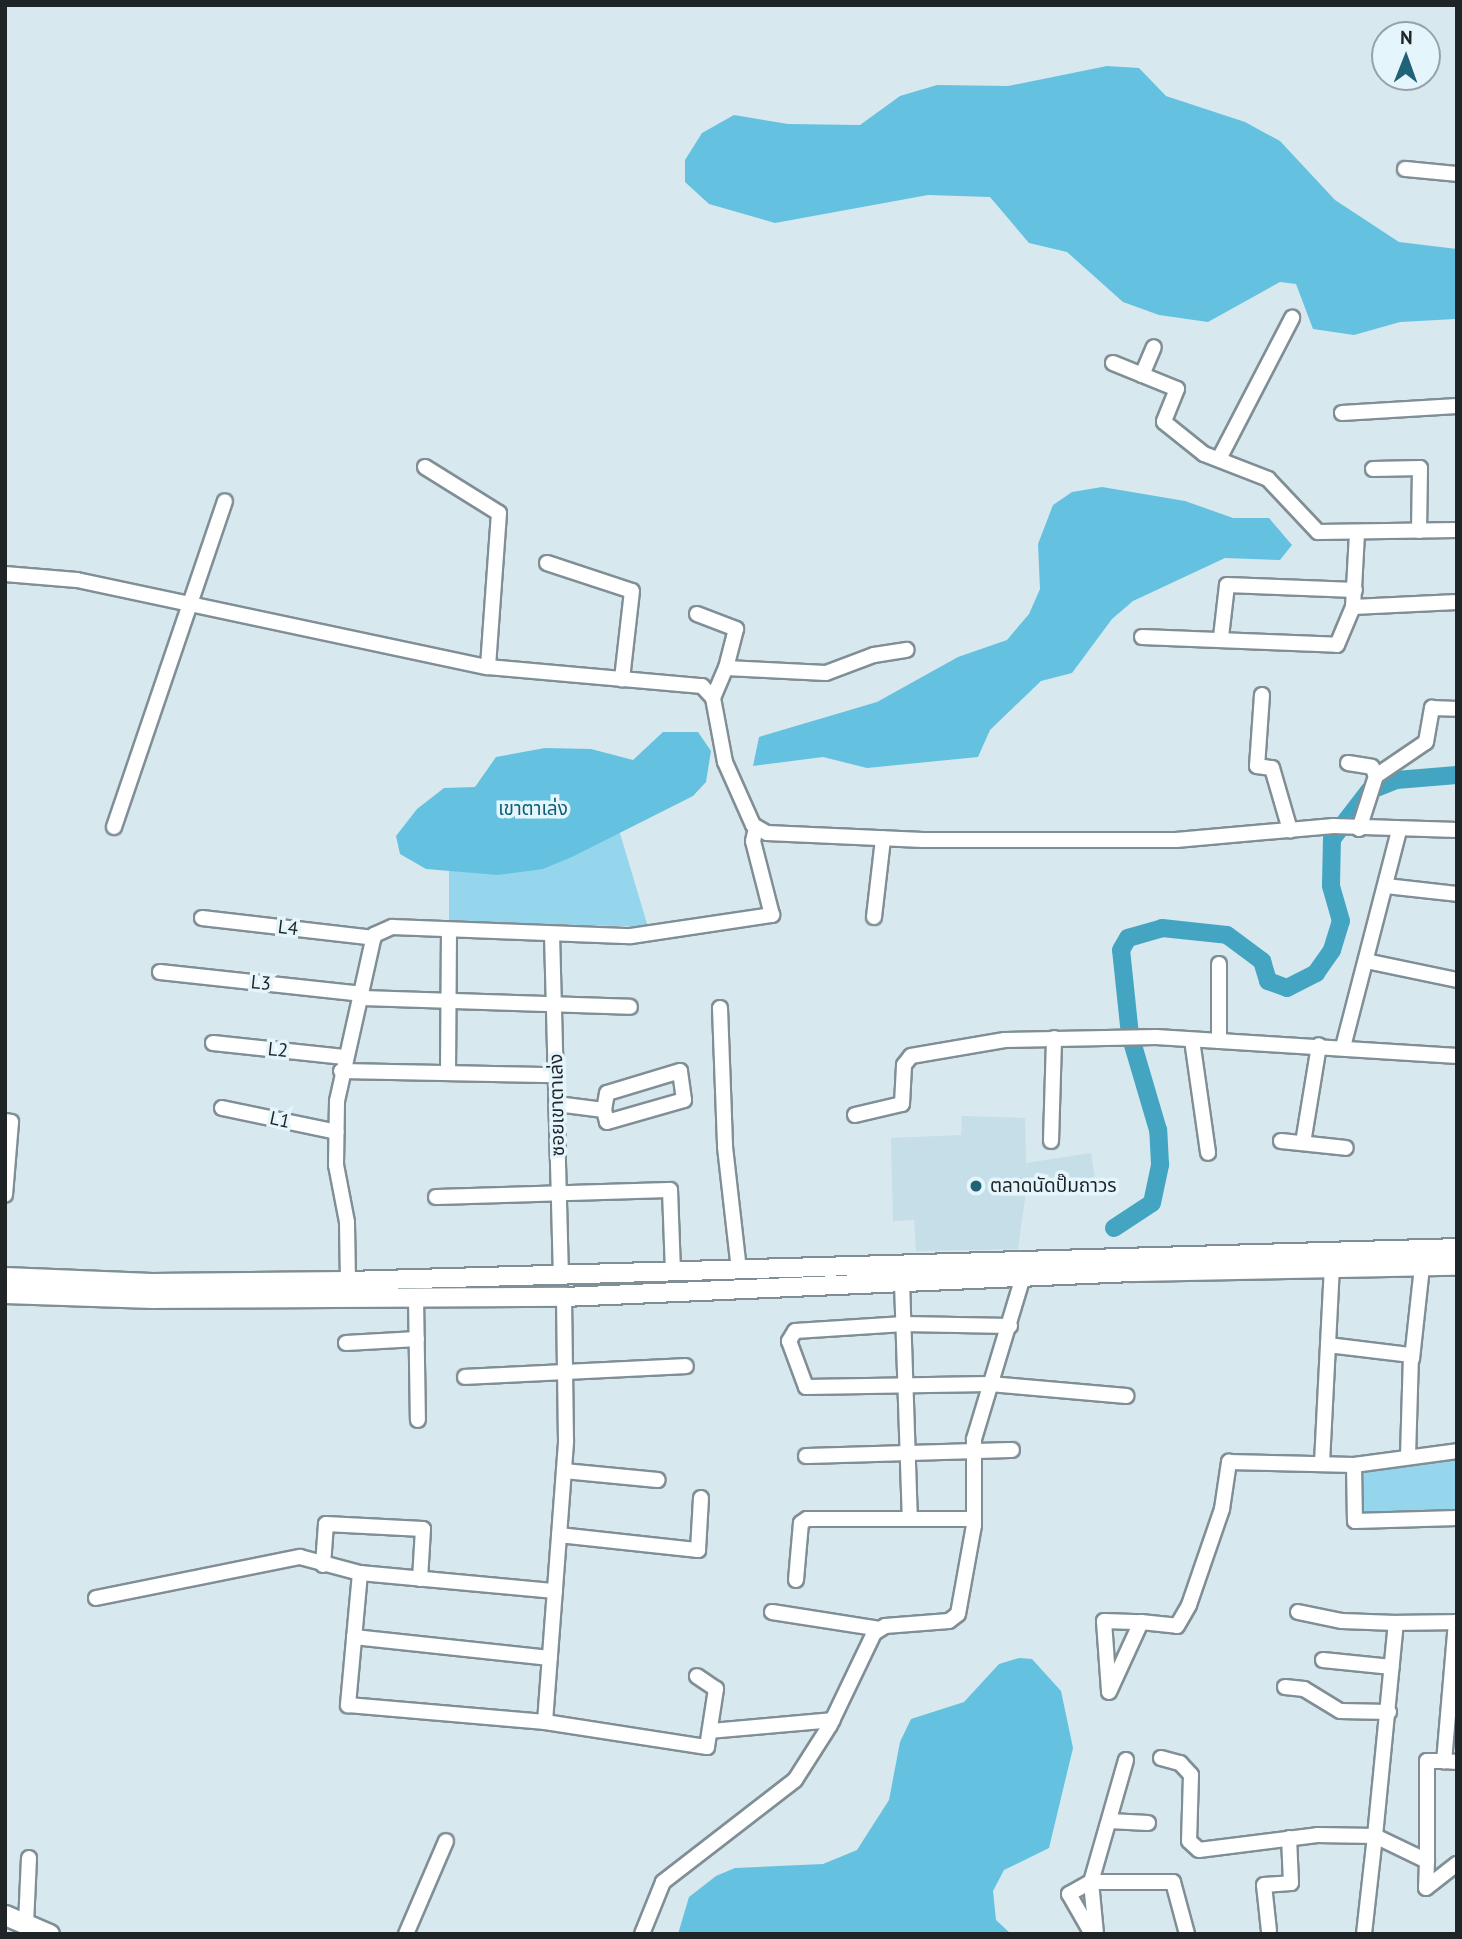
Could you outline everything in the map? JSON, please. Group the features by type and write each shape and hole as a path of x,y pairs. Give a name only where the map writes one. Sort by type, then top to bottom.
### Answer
{"highway":[{"path":"5,1915 49,1934"}],"main road":[{"path":"5,1277 152,1283 348,1281 1457,1248"},
{"path":"5,1294 564,1297 1023,1276 1457,1266"}],"street":[{"path":"1405,169 1457,174"},
{"path":"1220,457 1292,318"},
{"path":"1142,375 1154,347"},
{"path":"1113,363 1177,389 1164,422 1204,454 1220,457 1275,484 1318,532 1457,530"},
{"path":"1342,413 1457,406"},
{"path":"425,467 499,513 488,667"},
{"path":"1373,469 1420,468 1419,531"},
{"path":"114,827 225,501"},
{"path":"1142,637 1221,637 1336,645 1353,607 1357,533"},
{"path":"547,562 632,591 622,679"},
{"path":"5,574 77,580 488,667 702,686 713,698 725,762 755,828 753,841 772,915 631,936 392,927 373,938 362,996 343,1064 337,1132 348,1281"},
{"path":"1221,637 1227,585 1355,590"},
{"path":"1353,607 1457,603"},
{"path":"697,614 736,629 726,668 713,698"},
{"path":"726,668 826,674 874,655 906,650"},
{"path":"1262,695 1257,766 1272,768 1290,830"},
{"path":"1375,779 1426,742 1432,708 1457,709"},
{"path":"1348,763 1372,767 1375,779 1356,828"},
{"path":"755,828 780,835 883,839 1177,840 1333,826 1457,830"},
{"path":"1343,1047 1387,886 1399,830"},
{"path":"874,917 883,839"},
{"path":"1387,886 1457,894"},
{"name":"L4","path":"202,918 373,938"},
{"path":"447,1073 449,930"},
{"name":"ซอยเขาตาเล่ง","path":"552,934 561,1275"},
{"path":"1366,961 1457,980"},
{"path":"1219,964 1219,1041"},
{"name":"L3","path":"160,972 362,996 630,1007"},
{"path":"720,1008 724,1147 739,1269"},
{"path":"855,1115 902,1104 904,1065 919,1053 1054,1038 1156,1037 1319,1045 1457,1056"},
{"path":"1051,1141 1054,1038"},
{"path":"1192,1040 1208,1153"},
{"name":"L2","path":"213,1043 343,1064 447,1073 556,1075"},
{"path":"1303,1143 1319,1045"},
{"path":"680,1071 684,1100 607,1122 604,1110 607,1093 680,1071"},
{"path":"557,1104 604,1110"},
{"name":"L1","path":"222,1108 337,1132"},
{"path":"5,1121 11,1122 5,1192"},
{"path":"1281,1141 1346,1148"},
{"path":"436,1197 670,1190 673,1271"},
{"path":"1408,1454 1412,1359 1422,1266"},
{"path":"1322,1463 1332,1268"},
{"path":"772,1612 880,1629 949,1621 958,1614 974,1519 972,1448 1023,1276"},
{"path":"902,1282 910,1518"},
{"path":"545,1722 564,1471 564,1297"},
{"path":"416,1298 418,1420"},
{"path":"1010,1326 904,1324 794,1331 789,1340 806,1387 990,1384 1126,1396"},
{"path":"346,1343 417,1339"},
{"path":"1328,1345 1408,1353 1412,1359"},
{"path":"465,1377 686,1366"},
{"path":"806,1456 972,1448 1012,1450"},
{"path":"1141,1622 1109,1692 1104,1621 1141,1622 1177,1626 1189,1605 1222,1509 1229,1462 1353,1465 1408,1454 1457,1451"},
{"path":"1353,1465 1355,1521 1457,1518"},
{"path":"564,1471 658,1480"},
{"path":"559,1535 698,1550 701,1498"},
{"path":"796,1580 803,1521 974,1519"},
{"path":"323,1565 326,1524 423,1529 421,1579"},
{"path":"96,1598 300,1557 360,1573 555,1591"},
{"path":"360,1573 348,1705 545,1722 707,1747 716,1689 697,1675"},
{"path":"1298,1612 1342,1621 1456,1622 1451,1761 1427,1761 1426,1888 1457,1864"},
{"path":"1364,1934 1389,1712 1396,1622"},
{"path":"642,1934 663,1882 780,1795 833,1720 863,1649 880,1629"},
{"path":"354,1637 550,1658"},
{"path":"1324,1660 1392,1667"},
{"path":"1285,1687 1304,1689 1340,1711 1389,1712"},
{"path":"710,1731 833,1720"},
{"path":"1161,1758 1180,1763 1191,1775 1189,1841 1195,1847 1218,1852 1289,1838 1375,1836 1427,1861"},
{"path":"1094,1934 1091,1882 1126,1760"},
{"path":"1109,1821 1148,1822"},
{"path":"1269,1931 1264,1885 1291,1883 1289,1838"},
{"path":"406,1934 446,1841"},
{"path":"26,1924 29,1858"},
{"path":"1094,1934 1069,1894 1091,1882 1173,1882 1187,1934"}],"shaded area":[{"path":"616,820 648,927 449,921 449,859"},
{"name":"ตลาดนัดปั๊มถาวร","path":"962,1116 1025,1118 1026,1163 1091,1153 1095,1180 1026,1191 1018,1249 916,1251 914,1220 893,1221 891,1138 961,1135"},
{"path":"1457,1451 1457,1518 1362,1523 1354,1465"}],"green space":[{"path":"1107,66 1139,68 1166,96 1245,122 1280,141 1335,200 1399,242 1457,249 1455,319 1400,322 1354,335 1313,329 1296,284 1280,282 1208,322 1159,315 1123,302 1067,252 1029,243 990,197 928,195 775,223 709,204 685,182 685,160 702,133 734,115 788,124 860,125 900,96 937,85 1008,86"},
{"path":"1102,487 1185,501 1233,518 1269,518 1292,545 1280,560 1225,558 1133,601 1112,619 1072,673 1041,681 990,730 978,757 867,768 823,757 753,766 759,737 877,702 958,657 1007,640 1029,614 1040,589 1038,544 1053,505 1072,492"},
{"name":"เขาตาเล่ง","path":"663,732 698,732 711,751 706,782 693,796 574,856 543,869 498,875 426,869 400,854 396,836 417,809 444,788 475,787 496,757 545,748 591,749 633,760"},
{"path":"1019,1658 1032,1659 1061,1691 1073,1748 1049,1848 1004,1870 993,1891 996,1920 1011,1934 678,1934 689,1897 716,1876 735,1868 823,1864 857,1850 889,1800 900,1742 911,1719 964,1702 999,1664"}],"waterway":[{"path":"1114,1228 1152,1203 1160,1164 1158,1130 1130,1035 1121,950 1128,938 1162,928 1227,935 1262,961 1268,981 1287,988 1316,973 1332,950 1341,921 1331,885 1332,839 1369,791 1396,780 1457,775"}],"place":[{"name":"ตลาดนัดปั๊มถาวร","path":"976,1186"}]}
